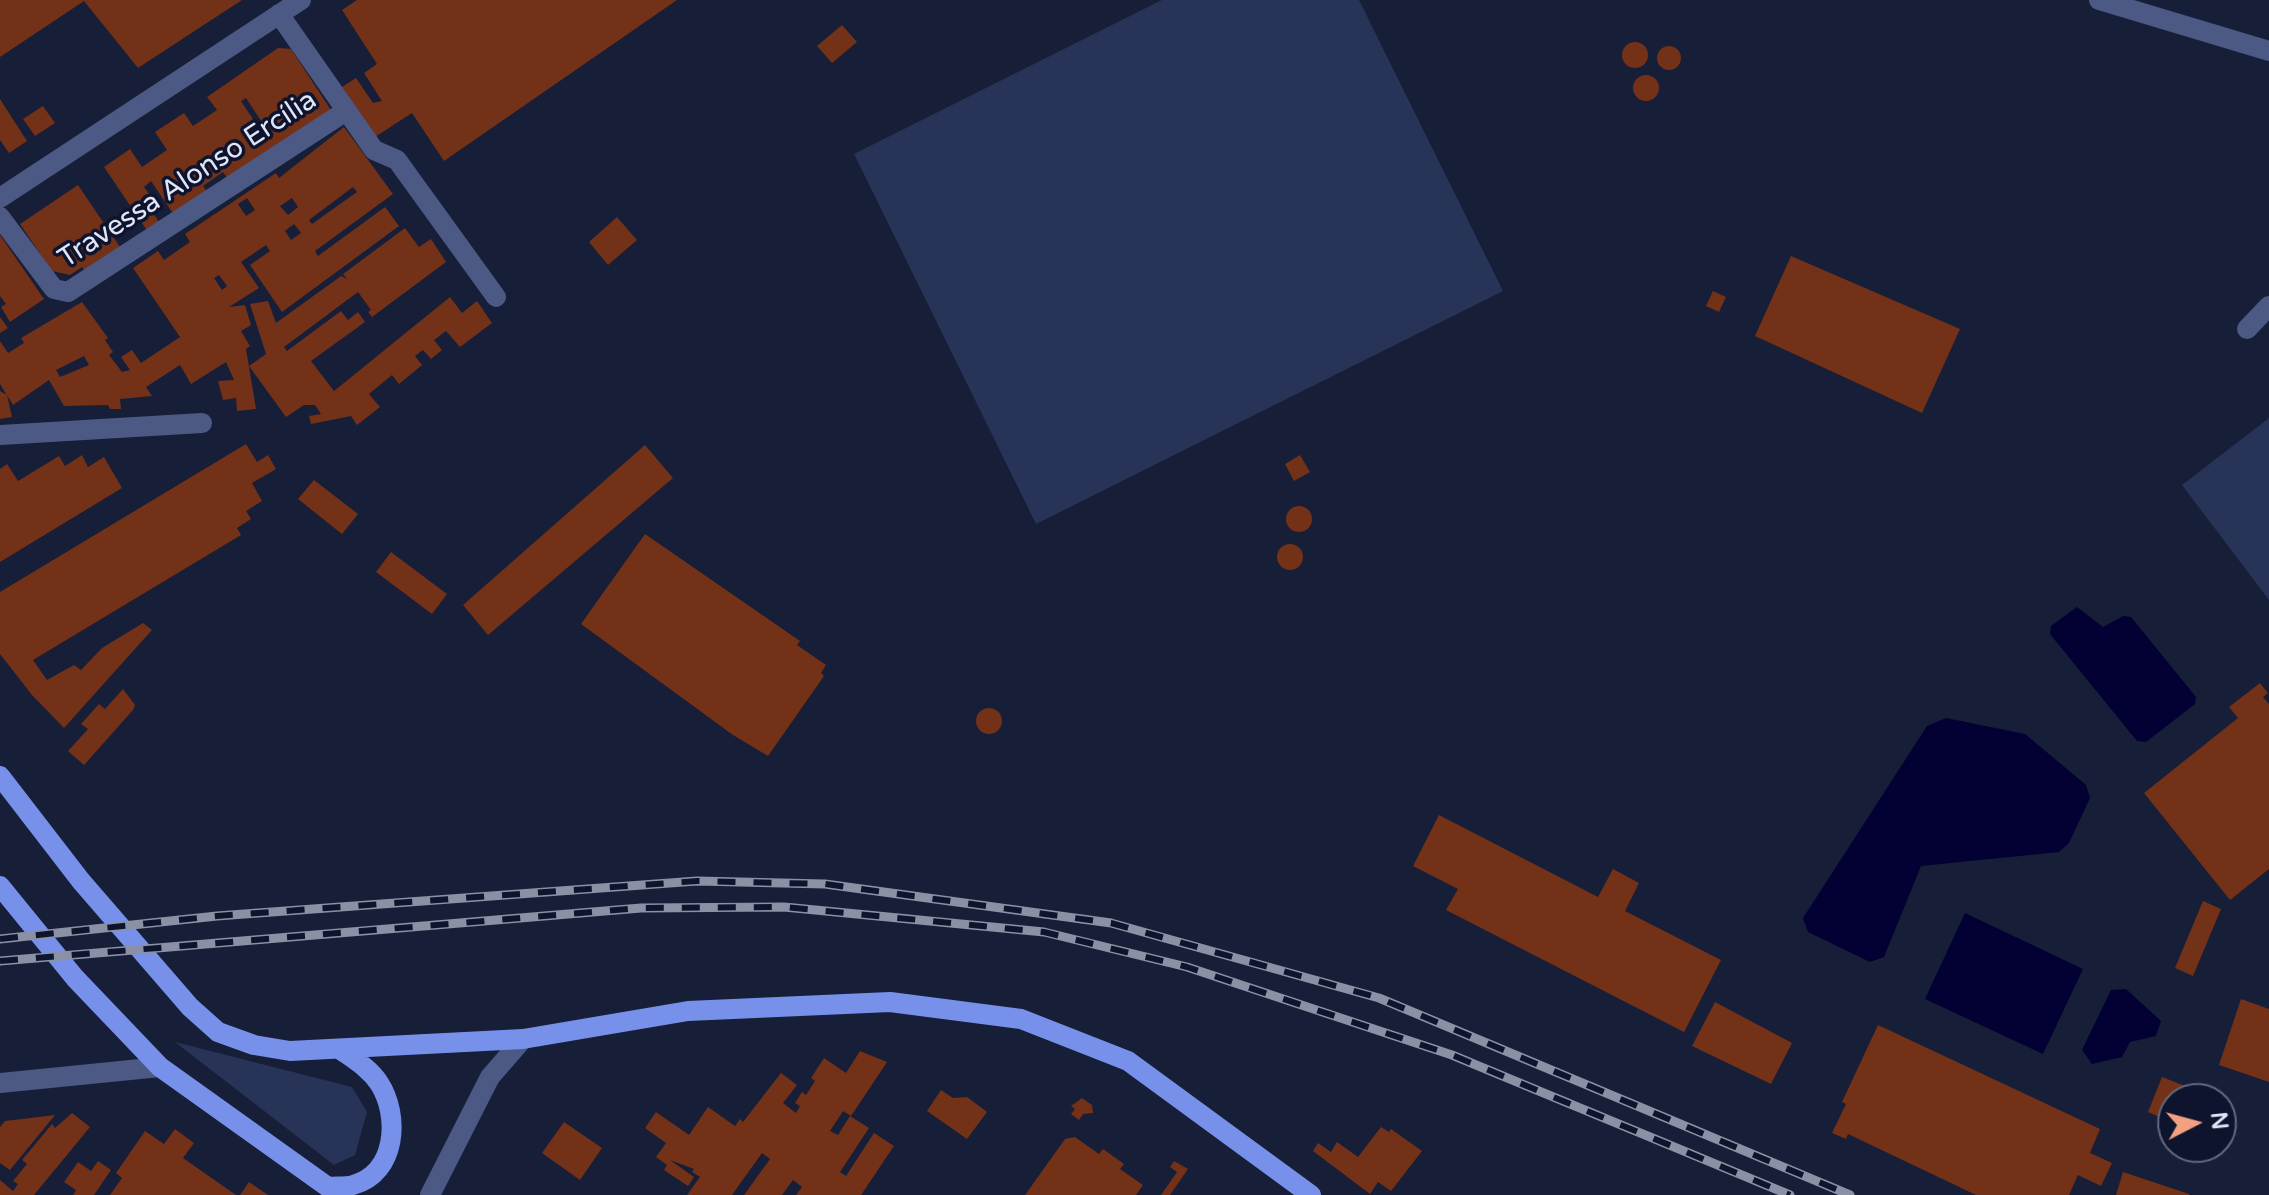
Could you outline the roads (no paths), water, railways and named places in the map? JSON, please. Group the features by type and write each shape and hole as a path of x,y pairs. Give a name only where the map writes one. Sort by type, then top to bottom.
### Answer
{"main road":[{"path":"0,776 91,893 190,1007 218,1032 254,1045 290,1051 341,1050 523,1039 688,1011 874,1003 1021,1019 1128,1061 1311,1195"},
{"path":"0,886 75,978 160,1067 333,1191 353,1185 379,1168 387,1156 393,1126 390,1104 379,1083 369,1070 341,1050"}],"street":[{"path":"0,198 301,0"},
{"path":"2099,0 2269,51"},
{"path":"279,14 374,150 397,160 496,297"},
{"name":"Travessa Alonso Ercília","path":"0,217 54,289 76,290 346,111"},
{"path":"2247,329 2269,306"},
{"path":"0,435 202,423"},
{"path":"430,1195 490,1077 523,1039"},
{"path":"0,1083 160,1067"}],"railway":[{"path":"0,939 217,916 697,881 825,884 1111,923 1379,998 1850,1195"},
{"path":"0,961 641,908 784,907 1044,932 1187,967 1452,1055 1790,1195"}]}
